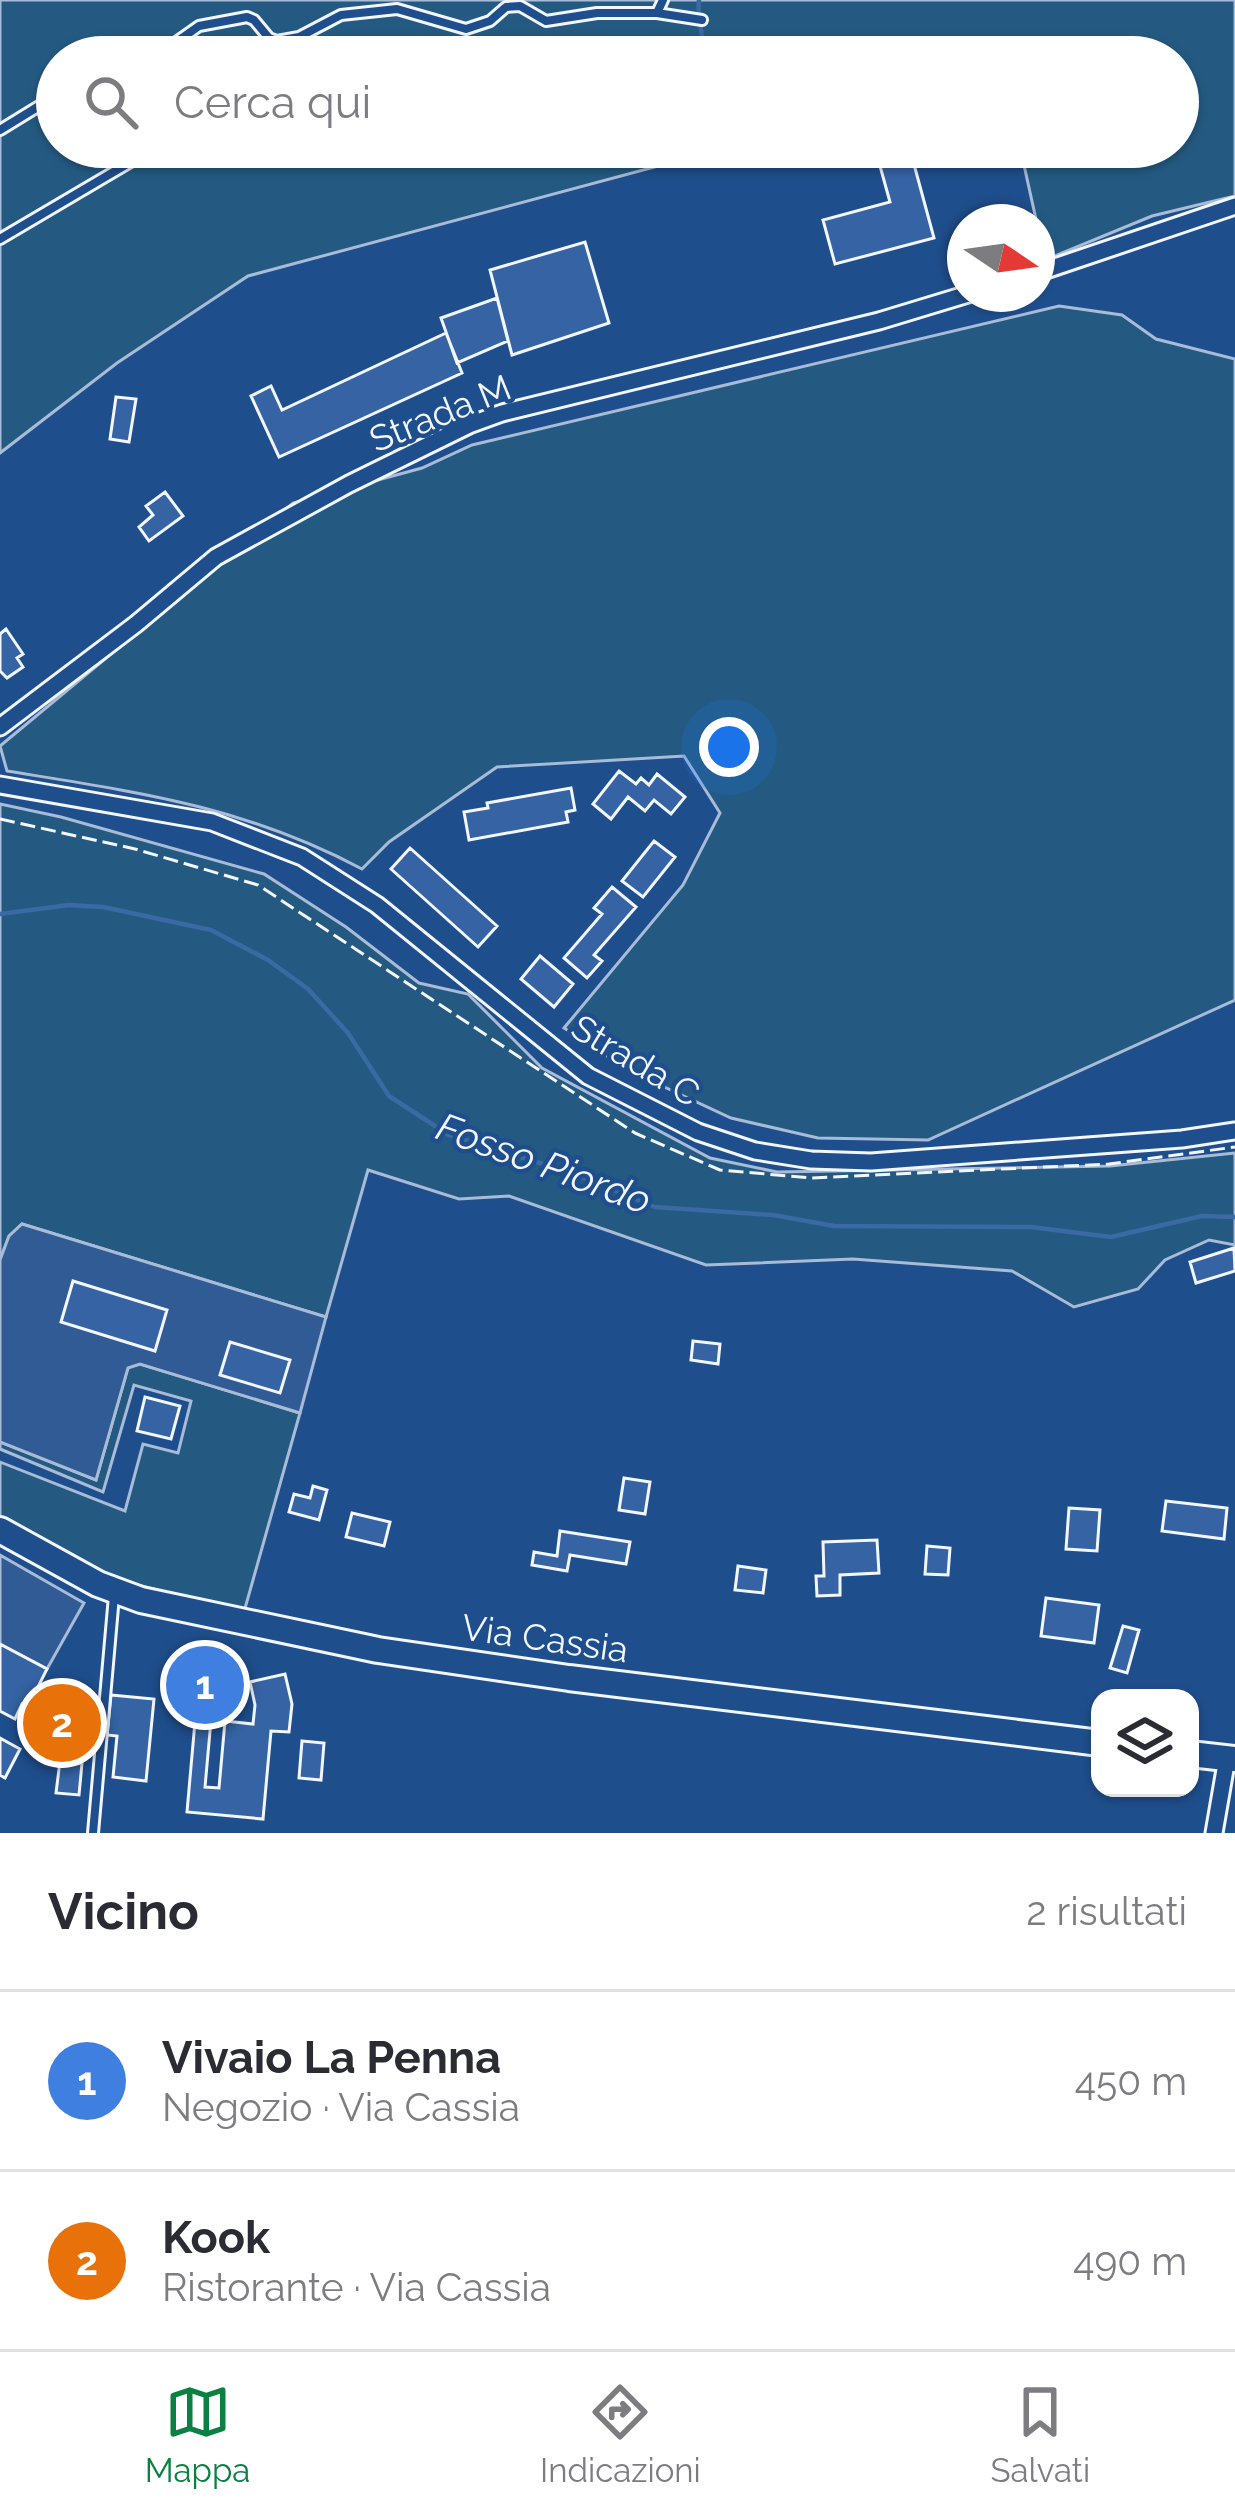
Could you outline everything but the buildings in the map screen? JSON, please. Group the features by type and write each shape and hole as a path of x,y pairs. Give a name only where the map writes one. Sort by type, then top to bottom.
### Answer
{"main road":[{"name":"Via Cassia","path":"0,1530 115,1592 356,1646 473,1665 1091,1742"},
{"path":"1199,1755 1231,1758"}],"street":[{"path":"1055,267 1235,206"},
{"name":"Strada M","path":"0,727 216,557 469,425 947,300"},
{"name":"Strada C","path":"0,785 212,822 302,857 377,905 588,1076 686,1127 755,1151 811,1160 871,1162 1235,1131"},
{"path":"1214,1833 1231,1758"}],"lane":[{"path":"657,13 663,0"},
{"path":"301,36 341,15 398,9 466,29 490,21 506,7 520,6 546,21 657,13 698,20"},
{"path":"185,36 200,26 247,17 267,36"},
{"path":"0,130 36,108"},
{"path":"0,239 120,168"},
{"path":"93,1833 115,1592"}],"shaded area":[{"path":"0,0 1235,0 1235,196 1152,216 1055,256 1055,204 1033,204 1025,168 1199,168 1199,36 36,36 36,168 651,168 248,276 117,363 0,453"},
{"path":"1055,307 1122,315 1156,339 1235,359 1235,1000 928,1140 818,1138 731,1118 628,1070 564,1028 683,885 720,813 684,756 497,767 389,842 362,869 275,830 189,804 7,771 0,746 293,503 422,468 472,445 1034,312 1055,312"},
{"path":"0,804 264,874 346,927 419,983 468,994 542,1068 710,1158 777,1172 1110,1166 1235,1153 1235,1245 1209,1240 1165,1260 1138,1289 1074,1307 1012,1271 853,1259 706,1265 509,1196 459,1199 368,1170 326,1317 22,1224 9,1236 0,1260"},
{"path":"22,1224 326,1317 300,1413 140,1364 128,1368 96,1480 0,1442 0,1260 9,1236"},
{"path":"140,1364 300,1413 244,1612 114,1579 0,1518 0,1462 125,1511 143,1444 178,1453 191,1401 134,1385 103,1492 0,1449 0,1442 96,1480 128,1367"},
{"path":"0,1555 84,1603 47,1669 0,1644"}],"waterway":[{"path":"699,0 701,36"},
{"name":"Fosso Piordo","path":"0,914 69,905 103,907 211,930 268,960 308,989 348,1033 389,1096 449,1135 569,1172 655,1207 773,1215 834,1226 1031,1227 1111,1237 1202,1216 1235,1217"}],"fence":[{"path":"0,819 135,849 258,885 635,1133 720,1170 812,1178 1109,1164 1235,1147"}],"place":[{"name":"Vivaio La Penna","path":"205,1685"},
{"name":"Kook","path":"62,1723"}]}
